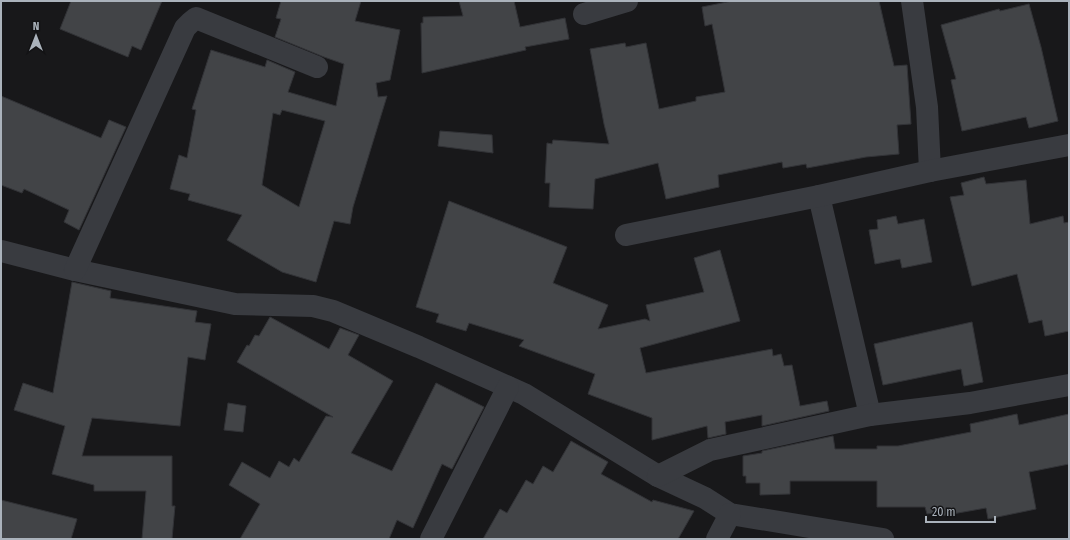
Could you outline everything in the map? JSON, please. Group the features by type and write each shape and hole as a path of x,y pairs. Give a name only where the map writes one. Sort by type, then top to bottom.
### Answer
{"street":[{"path":"584,14 627,1"},
{"path":"912,1 927,107 930,171"},
{"path":"75,270 185,28 191,22 196,18 317,68"},
{"path":"626,235 819,196 930,171 1069,146"},
{"path":"819,196 870,415"},
{"path":"1,251 75,270 235,304 313,306 333,311 419,347 524,394 658,476 705,498 730,514 883,539"},
{"path":"658,476 710,450 870,415 970,403 1069,385"},
{"path":"431,539 508,387"},
{"path":"717,539 730,514"}],"building":[{"path":"71,1 162,1 141,50 132,46 128,57 60,29"},
{"path":"281,1 361,1 355,21 400,30 390,80 376,83 378,97 387,96 353,207 350,224 334,221 316,282 282,272 227,240 242,215 188,200 190,194 170,189 179,155 187,158 196,110 192,109 211,50 265,67 267,60 295,72 288,92 336,106 344,64 275,37 281,19 276,18","holes":["282,110 325,121 299,207 262,185 273,113 280,115"]},
{"path":"459,1 514,1 520,27 565,18 569,39 525,47 526,50 422,73 421,23 423,23 423,17 463,16"},
{"path":"732,1 879,1 894,66 907,65 911,124 897,125 899,154 866,157 807,168 806,164 783,168 782,162 718,175 719,187 666,199 658,163 595,179 593,209 549,207 550,183 545,183 547,143 552,144 553,140 609,144 590,49 625,43 626,47 646,43 659,109 696,101 696,97 725,92 712,24 705,26 702,7"},
{"path":"1029,4 1041,47 1058,121 1029,128 1026,117 962,131 951,80 956,79 941,25 999,9 1000,11"},
{"path":"1,96 101,138 109,120 126,127 79,230 64,222 69,210 24,189 22,193 1,185"},
{"path":"440,131 492,135 493,153 438,146"},
{"path":"984,177 986,184 1026,180 1030,224 1063,216 1064,223 1069,222 1069,331 1045,336 1042,320 1029,323 1017,274 972,286 950,197 964,195 961,183"},
{"path":"449,201 567,247 553,283 608,305 598,329 645,319 650,321 646,305 704,292 694,258 720,250 740,321 640,348 646,373 772,349 773,356 781,354 784,366 792,365 800,406 827,401 829,411 762,426 762,415 725,422 726,434 708,438 707,426 652,440 652,418 588,394 595,374 519,346 524,340 469,323 466,331 436,322 439,314 416,307"},
{"path":"896,216 898,224 924,219 932,262 902,268 900,259 875,264 869,230 878,229 877,220"},
{"path":"72,282 111,291 110,298 197,311 195,322 211,324 205,360 188,357 180,426 92,418 82,456 172,456 172,506 175,506 172,539 142,539 146,491 94,491 94,485 52,474 65,426 14,410 23,383 53,393"},
{"path":"270,317 329,349 340,328 359,335 348,355 393,381 351,453 392,471 436,383 484,407 452,469 442,464 413,528 397,520 389,539 240,539 260,504 229,485 242,462 270,478 279,461 289,467 294,458 299,462 326,416 333,417 237,362 255,335 259,336"},
{"path":"972,322 983,382 964,386 961,369 883,385 874,344"},
{"path":"228,403 246,406 243,432 224,430"},
{"path":"1017,414 1019,425 1069,414 1069,464 1029,472 1036,509 988,519 986,508 941,516 940,512 927,514 925,507 877,507 877,481 790,481 790,494 760,495 760,483 746,483 746,476 743,476 743,456 762,453 762,451 833,436 835,449 877,449 877,446 898,446 971,432 970,424"},
{"path":"571,441 608,462 601,474 652,502 653,500 694,511 678,539 483,539 500,509 507,513 526,480 533,484 543,466 553,472"},
{"path":"1,500 77,519 71,539 1,539"}]}
